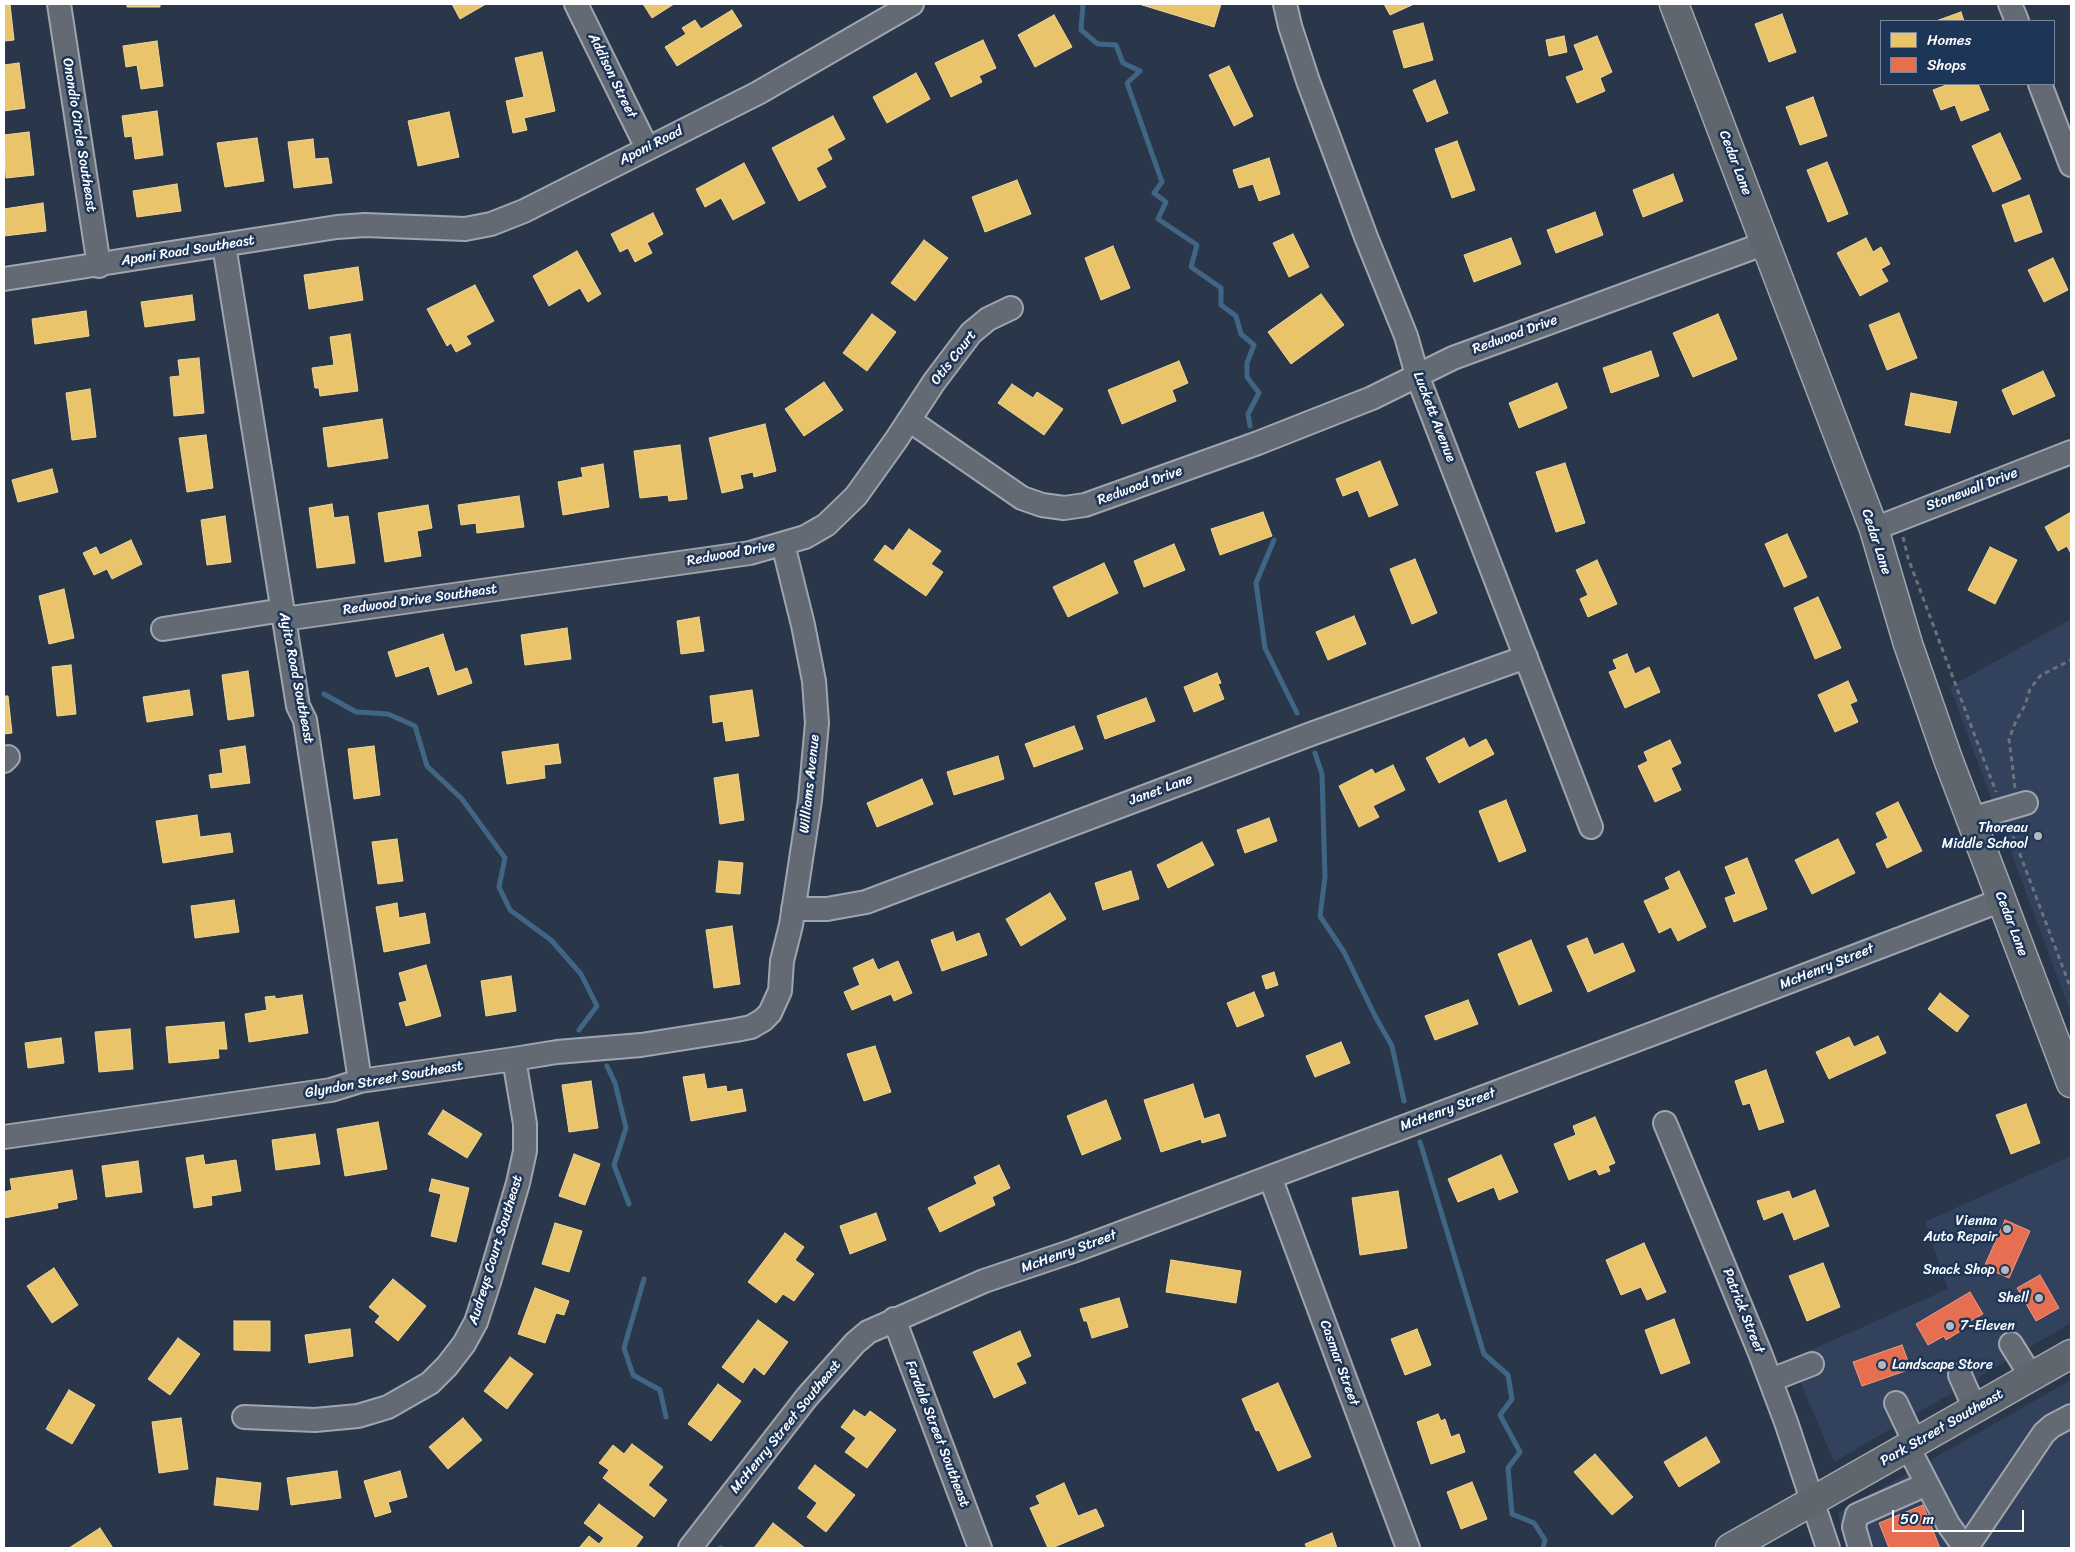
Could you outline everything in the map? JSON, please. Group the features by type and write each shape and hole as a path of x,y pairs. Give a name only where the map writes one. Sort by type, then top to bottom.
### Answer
{"main road":[{"name":"Cedar Lane","path":"1674,4 1874,529 1911,653 1971,819 2071,1083"},
{"name":"Park Street Southeast","path":"1730,1548 2071,1354"}],"street":[{"name":"Onondio Circle Southeast","path":"59,4 99,266"},
{"name":"Addison Street","path":"576,4 647,148"},
{"name":"Aponi Road","path":"373,225 465,229 491,224 524,212 758,93 912,4"},
{"name":"Luckett Avenue","path":"1285,4 1290,26 1308,81 1366,237 1406,336 1417,375 1591,827"},
{"path":"2010,4 2016,20"},
{"path":"2040,85 2071,165"},
{"name":"Aponi Road Southeast","path":"4,279 99,266 337,227 373,225"},
{"name":"Redwood Drive","path":"556,581 750,553 805,537 845,509 909,420 1022,498 1042,505 1064,508 1085,506 1258,443 1372,398 1453,358 1766,243"},
{"name":"Ayito Road Southeast","path":"224,245 298,706 304,720 360,1082"},
{"name":"Otis Court","path":"909,420 934,382 971,333 988,319 1011,308"},
{"name":"Stonewall Drive","path":"1874,529 2071,452"},
{"name":"Williams Avenue","path":"763,1020 770,1013 780,991 782,961 793,909 810,800 817,723 814,681 803,625 783,544"},
{"name":"Redwood Drive Southeast","path":"163,629 556,581"},
{"name":"Janet Lane","path":"793,909 827,909 866,902 1293,741 1526,657"},
{"path":"1971,819 2022,804"},
{"name":"McHenry Street","path":"894,1319 984,1282 1073,1251 1806,976 2002,900"},
{"name":"Glyndon Street Southeast","path":"4,1137 331,1090 360,1082 514,1058 641,1045 736,1030 763,1020"},
{"name":"Audreys Court Southeast","path":"244,1417 324,1419 358,1416 388,1407 430,1383 447,1366 464,1344 476,1322 489,1282 518,1183 525,1151 525,1124 514,1058"},
{"name":"Patrick Street","path":"1665,1123 1770,1380 1828,1548"},
{"name":"Casmar Street","path":"1270,1177 1408,1548"},
{"name":"McHenry Street Southeast","path":"690,1548 771,1442 849,1350 868,1332 894,1319"},
{"name":"Fardale Street Southeast","path":"894,1319 980,1548"},
{"path":"2011,1344 2031,1376"},
{"path":"1770,1380 1812,1364"},
{"path":"1960,1375 1975,1409"},
{"path":"1896,1403 1928,1484 1954,1532 1968,1548 2044,1433 2052,1426 2071,1416"},
{"path":"1860,1548 1854,1527 1858,1515 1928,1484"}],"path":[{"path":"2022,804 2009,739 2025,705 2030,689 2041,675 2071,660"}],"shaded area":[{"name":"Thoreau Middle School","path":"2071,619 2071,1014 1950,687"},
{"path":"2071,1156 2071,1323 1834,1462 1791,1359 1948,1289 1925,1222"},
{"path":"2071,1380 2071,1548 1849,1548 1841,1529 1838,1513"}],"building: Homes":[{"path":"4,4 10,4 14,40 4,41"},
{"path":"127,4 160,4 160,7 127,7"},
{"path":"452,4 486,4 460,19"},
{"path":"643,4 674,4 652,18"},
{"path":"1139,4 1221,4 1214,27"},
{"path":"1384,4 1414,4 1390,15"},
{"path":"732,10 742,26 677,66 665,47 686,34 682,28 695,20 701,29"},
{"path":"1961,12 1964,20 1939,20"},
{"path":"1782,14 1796,52 1769,62 1755,24"},
{"path":"1054,15 1072,47 1035,67 1018,35"},
{"path":"1423,23 1433,60 1404,68 1393,31"},
{"path":"1564,36 1567,52 1549,56 1546,40"},
{"path":"1597,36 1612,72 1600,78 1605,91 1577,103 1566,77 1584,70 1574,45"},
{"path":"983,40 996,68 979,76 982,82 951,97 935,63"},
{"path":"157,41 163,86 141,89 137,65 126,67 123,46"},
{"path":"542,52 555,111 524,118 527,130 513,133 506,101 524,97 515,58"},
{"path":"19,63 25,108 4,111 4,65"},
{"path":"1229,66 1253,116 1234,126 1209,75"},
{"path":"916,73 930,99 887,123 873,97"},
{"path":"1435,80 1448,113 1427,122 1413,90"},
{"path":"1946,85 1978,85 1989,110 1961,121 1955,105 1941,110 1933,90"},
{"path":"1813,97 1827,136 1800,145 1786,107"},
{"path":"157,111 163,155 135,159 132,136 125,137 122,116"},
{"path":"449,112 459,157 418,166 408,121"},
{"path":"833,116 845,139 827,149 832,159 816,168 826,187 799,201 772,148"},
{"path":"29,132 34,175 6,178 4,135"},
{"path":"2000,133 2021,179 1993,192 1972,146"},
{"path":"257,138 264,181 225,187 217,143"},
{"path":"313,139 315,159 328,158 332,183 294,188 288,142"},
{"path":"1457,141 1475,190 1452,198 1435,149"},
{"path":"1269,158 1280,194 1259,201 1253,184 1239,188 1233,170"},
{"path":"1827,162 1848,214 1828,222 1807,170"},
{"path":"744,163 765,203 733,220 721,198 705,207 696,189"},
{"path":"1673,174 1683,201 1643,217 1633,190"},
{"path":"1017,180 1031,214 985,232 972,197"},
{"path":"177,184 181,211 137,217 133,191"},
{"path":"2029,195 2042,232 2015,242 2002,205"},
{"path":"43,203 46,231 4,236 4,209"},
{"path":"1595,212 1603,235 1556,253 1547,230"},
{"path":"653,213 663,234 647,243 652,253 635,262 628,248 620,252 611,234"},
{"path":"1293,234 1309,267 1289,277 1273,243"},
{"path":"1511,238 1521,264 1474,282 1464,255"},
{"path":"1866,238 1873,252 1881,247 1890,264 1881,269 1888,281 1860,296 1837,253"},
{"path":"924,240 948,258 915,301 891,283"},
{"path":"1113,246 1130,288 1101,300 1085,258"},
{"path":"577,251 601,294 588,302 580,288 549,306 533,276"},
{"path":"2053,258 2068,290 2044,302 2028,270"},
{"path":"358,267 363,300 309,309 304,275"},
{"path":"475,285 494,321 466,336 471,344 456,352 451,343 447,346 427,309"},
{"path":"1321,294 1344,325 1291,364 1268,332"},
{"path":"192,295 195,320 145,327 141,302"},
{"path":"86,311 89,336 35,344 32,319"},
{"path":"1899,313 1917,358 1887,370 1869,325"},
{"path":"872,314 896,332 867,371 843,353"},
{"path":"1718,314 1737,359 1693,377 1673,333"},
{"path":"350,334 358,391 320,396 319,388 315,388 312,368 334,365 330,337"},
{"path":"1651,351 1659,376 1611,393 1603,368"},
{"path":"199,358 204,413 174,416 170,377 180,376 178,360"},
{"path":"1179,361 1188,383 1172,390 1176,401 1122,424 1108,390"},
{"path":"2043,371 2055,396 2013,415 2002,390"},
{"path":"824,382 843,410 804,436 785,409"},
{"path":"1557,383 1567,408 1519,428 1509,403"},
{"path":"1012,384 1033,398 1037,392 1063,409 1044,435 998,403"},
{"path":"90,389 96,437 72,440 66,393"},
{"path":"1911,393 1957,402 1950,433 1905,425"},
{"path":"382,419 388,458 328,467 323,428"},
{"path":"765,424 776,471 754,477 753,472 740,475 743,488 722,493 709,438"},
{"path":"206,435 213,488 187,492 179,438"},
{"path":"680,445 687,499 669,501 668,495 640,498 634,451"},
{"path":"1380,461 1398,505 1369,517 1358,490 1343,496 1336,479"},
{"path":"1565,463 1585,523 1556,532 1536,472"},
{"path":"603,464 609,507 563,515 558,482 583,477 581,468"},
{"path":"52,469 58,492 18,502 12,480"},
{"path":"519,496 524,527 477,533 476,523 461,525 458,505"},
{"path":"332,504 334,518 348,516 355,563 317,568 309,508"},
{"path":"428,505 432,528 417,531 421,556 385,562 378,513"},
{"path":"1263,512 1272,536 1220,555 1211,529"},
{"path":"2071,512 2071,554 2067,546 2058,551 2045,527"},
{"path":"225,516 231,562 207,565 201,520"},
{"path":"909,529 941,551 931,564 943,572 926,596 874,560 885,545 893,551"},
{"path":"1787,534 1807,577 1784,587 1765,544"},
{"path":"131,540 142,564 112,579 107,569 94,575 83,553 96,547 100,555"},
{"path":"1174,544 1185,570 1144,587 1134,561"},
{"path":"1990,547 2017,560 1995,604 1968,590"},
{"path":"1415,559 1437,613 1412,624 1390,569"},
{"path":"1597,560 1617,604 1588,617 1580,599 1588,595 1576,570"},
{"path":"1104,563 1118,593 1068,617 1053,587"},
{"path":"64,589 74,638 49,644 39,596"},
{"path":"1818,597 1841,648 1815,659 1794,608"},
{"path":"1354,616 1366,644 1328,660 1316,632"},
{"path":"699,617 704,651 681,654 677,621"},
{"path":"567,628 571,659 525,665 521,635"},
{"path":"443,634 455,672 467,668 472,683 438,695 429,666 396,677 388,652"},
{"path":"1627,654 1635,674 1649,667 1660,692 1625,708 1609,672 1617,669 1613,660"},
{"path":"71,665 76,714 57,716 52,667"},
{"path":"248,671 254,716 228,720 222,675"},
{"path":"1217,673 1221,683 1218,684 1224,699 1194,712 1184,687"},
{"path":"1848,681 1857,701 1850,704 1858,722 1835,732 1818,695"},
{"path":"189,690 193,715 147,722 143,697"},
{"path":"752,690 759,736 726,741 723,721 713,723 710,696"},
{"path":"4,696 8,696 12,733 4,734"},
{"path":"1146,698 1155,721 1105,739 1097,716"},
{"path":"1074,726 1083,749 1034,767 1025,744"},
{"path":"1464,738 1469,748 1486,739 1494,754 1439,783 1426,758"},
{"path":"1670,740 1681,763 1671,768 1681,790 1655,802 1638,766 1648,761 1644,752"},
{"path":"558,744 561,763 544,765 545,778 507,784 502,752"},
{"path":"245,746 250,783 211,788 209,775 223,773 220,750"},
{"path":"374,746 380,795 354,799 348,749"},
{"path":"998,756 1004,779 954,795 947,772"},
{"path":"1393,765 1405,790 1373,806 1379,817 1359,827 1339,786 1372,769 1375,774"},
{"path":"738,774 744,820 720,824 714,778"},
{"path":"922,779 933,804 877,827 867,803"},
{"path":"1506,800 1526,851 1499,862 1479,811"},
{"path":"1898,802 1922,851 1887,868 1876,844 1888,838 1876,813"},
{"path":"197,815 200,837 230,833 233,852 163,863 156,821"},
{"path":"1269,818 1277,841 1245,853 1237,830"},
{"path":"397,839 403,881 378,884 372,842"},
{"path":"1838,839 1855,873 1812,894 1795,860"},
{"path":"1202,842 1214,865 1168,888 1157,865"},
{"path":"1747,858 1767,909 1734,922 1725,898 1736,894 1725,867"},
{"path":"719,861 743,863 740,894 716,892"},
{"path":"1131,871 1139,899 1103,910 1095,883"},
{"path":"1679,871 1706,927 1678,941 1671,927 1659,933 1644,901 1670,889 1665,878"},
{"path":"1050,893 1066,919 1021,946 1006,919"},
{"path":"234,900 239,932 195,938 191,906"},
{"path":"397,903 399,918 425,913 430,943 384,952 376,907"},
{"path":"732,926 740,984 714,988 706,930"},
{"path":"953,932 956,942 979,933 987,955 942,971 931,940"},
{"path":"1587,938 1594,955 1623,943 1635,971 1588,992 1567,946"},
{"path":"1531,940 1552,991 1519,1005 1498,954"},
{"path":"873,959 878,970 898,961 912,993 894,1001 891,994 852,1010 844,992 860,985 853,968"},
{"path":"426,965 441,1016 406,1026 399,1003 407,1001 399,973"},
{"path":"1274,972 1278,985 1266,989 1262,976"},
{"path":"511,976 516,1011 486,1016 481,981"},
{"path":"1254,992 1264,1016 1237,1027 1227,1003"},
{"path":"1940,993 1969,1016 1957,1032 1928,1009"},
{"path":"302,995 308,1033 249,1042 245,1014 267,1010 265,997 275,996 275,999"},
{"path":"1468,1000 1478,1024 1435,1040 1425,1016"},
{"path":"224,1022 227,1049 218,1049 219,1058 169,1063 166,1027"},
{"path":"130,1029 133,1069 99,1072 95,1032"},
{"path":"1878,1036 1886,1053 1829,1079 1816,1052 1849,1037 1854,1047"},
{"path":"61,1038 64,1063 28,1068 25,1043"},
{"path":"1341,1042 1350,1063 1315,1077 1306,1056"},
{"path":"875,1046 891,1092 864,1101 847,1054"},
{"path":"1766,1070 1784,1122 1759,1130 1750,1103 1743,1105 1735,1081"},
{"path":"704,1074 707,1089 726,1086 727,1092 742,1089 746,1111 691,1121 683,1077"},
{"path":"591,1081 598,1128 569,1132 562,1085"},
{"path":"1193,1084 1204,1119 1219,1114 1226,1136 1202,1143 1201,1139 1161,1152 1144,1100"},
{"path":"1106,1100 1121,1139 1082,1155 1067,1116"},
{"path":"2026,1104 2040,1143 2011,1154 1996,1115"},
{"path":"443,1110 482,1134 467,1158 428,1134"},
{"path":"1595,1117 1615,1163 1608,1166 1610,1171 1599,1175 1596,1169 1569,1180 1554,1144 1576,1135 1573,1126"},
{"path":"378,1122 387,1169 345,1176 337,1129"},
{"path":"315,1134 320,1164 276,1170 272,1140"},
{"path":"574,1154 600,1164 585,1205 559,1196"},
{"path":"203,1155 205,1165 236,1160 241,1191 211,1196 212,1205 194,1208 186,1158"},
{"path":"1501,1155 1518,1192 1499,1200 1494,1187 1458,1202 1448,1179"},
{"path":"138,1161 142,1192 106,1197 102,1166"},
{"path":"999,1165 1010,1188 992,1197 995,1205 940,1232 928,1208 977,1184 974,1177"},
{"path":"72,1170 77,1199 57,1203 58,1208 4,1218 4,1192 12,1190 10,1179"},
{"path":"432,1179 469,1188 456,1242 431,1236 441,1194 429,1191"},
{"path":"1815,1190 1829,1226 1794,1240 1783,1212 1764,1220 1757,1201 1789,1191 1792,1199"},
{"path":"1398,1191 1407,1248 1360,1255 1352,1198"},
{"path":"876,1213 886,1240 850,1254 840,1226"},
{"path":"555,1223 582,1231 569,1272 542,1264"},
{"path":"785,1233 804,1247 795,1260 814,1274 794,1301 783,1294 776,1303 748,1282"},
{"path":"1644,1243 1666,1292 1647,1300 1641,1287 1621,1295 1606,1260"},
{"path":"1171,1260 1241,1271 1236,1303 1166,1292"},
{"path":"1823,1263 1840,1307 1807,1321 1789,1276"},
{"path":"54,1268 78,1305 52,1323 27,1286"},
{"path":"393,1279 426,1306 398,1341 375,1322 380,1316 369,1307"},
{"path":"535,1288 569,1301 564,1315 556,1313 545,1343 518,1334"},
{"path":"1119,1298 1128,1327 1092,1338 1087,1321 1084,1321 1080,1309"},
{"path":"1674,1319 1690,1363 1661,1374 1645,1330"},
{"path":"758,1320 788,1342 764,1375 754,1367 743,1383 722,1367"},
{"path":"234,1321 270,1321 270,1351 234,1350"},
{"path":"350,1329 353,1356 309,1363 305,1335"},
{"path":"1417,1329 1431,1365 1405,1375 1391,1339"},
{"path":"1020,1331 1031,1356 1016,1363 1026,1383 994,1398 973,1352"},
{"path":"178,1338 200,1354 170,1395 148,1379"},
{"path":"510,1357 533,1374 507,1409 484,1391"},
{"path":"1278,1383 1311,1457 1278,1471 1259,1430 1256,1431 1242,1399"},
{"path":"718,1384 741,1401 711,1441 688,1424"},
{"path":"69,1390 95,1405 72,1444 46,1429"},
{"path":"854,1410 865,1417 870,1411 896,1430 867,1468 845,1452 856,1438 841,1427"},
{"path":"1438,1414 1441,1421 1445,1419 1451,1437 1459,1434 1465,1452 1431,1464 1417,1422"},
{"path":"181,1418 188,1469 159,1473 152,1422"},
{"path":"463,1418 482,1440 448,1469 429,1447"},
{"path":"1706,1437 1720,1462 1679,1487 1664,1462"},
{"path":"632,1444 663,1467 648,1485 667,1500 654,1517 603,1478 609,1470 599,1463 613,1445 624,1454"},
{"path":"1595,1454 1633,1497 1612,1515 1574,1472"},
{"path":"815,1465 855,1495 826,1532 807,1517 817,1503 798,1488"},
{"path":"337,1471 341,1498 291,1505 287,1478"},
{"path":"400,1471 407,1497 388,1502 391,1512 375,1517 364,1481"},
{"path":"217,1478 261,1483 258,1510 214,1505"},
{"path":"1472,1482 1487,1519 1461,1529 1447,1492"},
{"path":"1064,1483 1078,1516 1096,1509 1104,1526 1048,1548 1030,1508 1040,1504 1036,1496"},
{"path":"599,1504 643,1537 635,1548 579,1548 589,1536 599,1544 604,1538 584,1523"},
{"path":"773,1523 805,1548 754,1548"},
{"path":"100,1528 113,1548 69,1548"},
{"path":"1332,1533 1337,1548 1307,1548 1305,1544"}],"building: Shops":[{"path":"2005,1220 2030,1231 2009,1278 1984,1267"},
{"path":"2040,1275 2059,1308 2036,1321 2017,1288"},
{"path":"1970,1292 1983,1314 1967,1323 1969,1326 1946,1340 1944,1336 1928,1345 1916,1324"},
{"name":"Landscape Store","path":"1902,1345 1911,1369 1862,1386 1853,1362"},
{"path":"1923,1505 1940,1548 1889,1548 1879,1523"}],"waterway":[{"path":"1083,4 1081,30 1098,44 1116,45 1123,63 1140,71 1127,83 1162,182 1154,193 1166,202 1158,219 1197,245 1191,267 1221,288 1221,305 1236,316 1241,334 1254,345 1247,363 1247,377 1259,393 1248,414 1250,426"},
{"path":"1274,540 1256,583 1265,648 1297,713"},
{"path":"324,694 356,712 388,714 415,726 427,766 462,799 505,858 499,887 510,910 551,940 581,974 597,1006 579,1030"},
{"path":"1315,753 1322,774 1325,877 1320,916 1344,952 1392,1046 1404,1101"},
{"path":"607,1066 615,1083 626,1128 614,1165 629,1204"},
{"path":"1420,1142 1484,1354 1508,1375 1512,1399 1500,1415 1520,1452 1508,1468 1512,1514 1534,1523 1545,1540 1543,1548"},
{"path":"644,1279 624,1348 633,1375 660,1390 666,1417"}],"place":[{"name":"Thoreau Middle School","path":"2038,836"},
{"name":"Vienna Auto Repair","path":"2007,1229"},
{"name":"Snack Shop","path":"2005,1270"},
{"name":"Shell","path":"2039,1298"},
{"name":"7-Eleven","path":"1950,1326"},
{"name":"Landscape Store","path":"1882,1365"}]}
